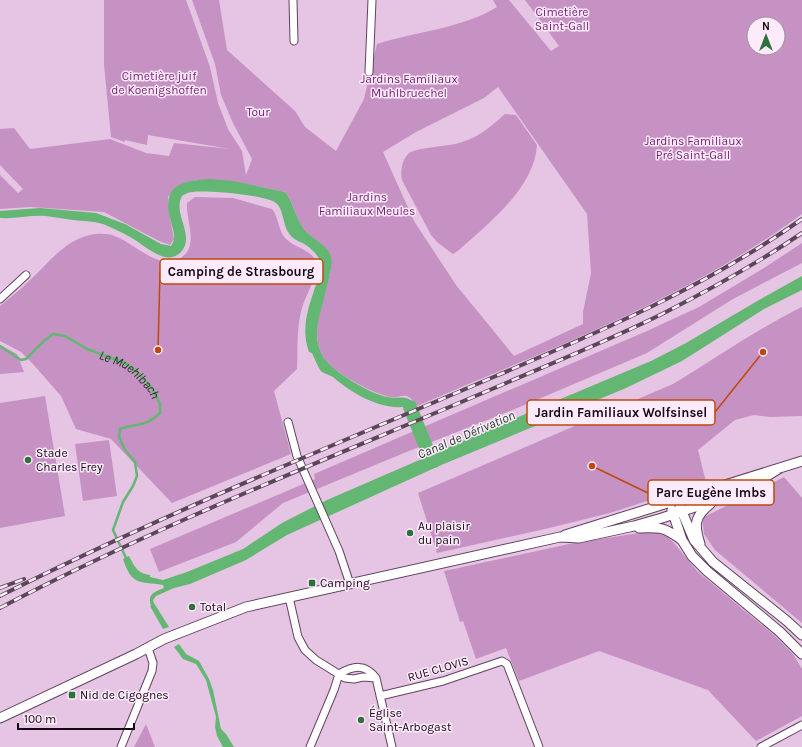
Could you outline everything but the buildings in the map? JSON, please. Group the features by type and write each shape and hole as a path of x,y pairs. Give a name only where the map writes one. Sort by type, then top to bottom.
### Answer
{"main road":[{"path":"0,718 148,648 174,634 246,607 560,537 802,461"},
{"path":"560,537 579,538 621,529 678,513 749,487 780,468"},
{"path":"674,501 678,513 682,540 692,556 780,632 802,654"},
{"path":"702,550 696,532 696,524 701,513 712,501"},
{"path":"678,513 694,540 713,562 788,621 802,635"},
{"path":"621,529 660,528 682,540"}],"street":[{"path":"292,0 294,41"},
{"path":"369,72 372,0"},
{"path":"0,298 26,275"},
{"path":"288,422 297,456 339,551 350,584"},
{"path":"289,597 293,619 304,650 316,660 349,679 363,677 376,678"},
{"path":"121,747 152,671 153,663 148,648"},
{"name":"RUE CLOVIS","path":"380,696 443,681 502,660 507,664 537,746"},
{"path":"310,747 334,690 339,674 348,669 364,668 369,670 376,678 392,747"},
{"path":"761,747 802,725"}],"green space":[{"path":"104,0 186,0 210,67 218,103 228,129 242,151 246,175 252,159 233,123 221,95 215,64 192,0 219,0 227,50 295,111 305,127 336,151 364,99 377,44 469,20 497,7 493,0 509,0 551,51 559,46 525,0 802,0 802,214 758,244 712,272 664,297 566,343 417,406 408,397 391,397 375,392 354,382 336,370 324,358 317,339 317,329 320,310 331,270 331,263 324,247 308,234 301,225 291,201 285,192 240,183 197,180 177,187 168,197 174,239 170,245 159,241 104,212 30,207 0,209 0,175 18,193 23,189 0,165 0,129 14,128 30,149 110,139 146,153 169,156 174,143 230,149 148,135 147,145 125,140 125,142 111,137 104,65","holes":["498,87 587,214 591,273 583,312 583,324 514,356 456,285 414,221 383,152 416,132 484,98"]},
{"path":"505,114 516,115 537,145 534,161 519,190 508,204 483,229 453,254 438,243 431,235 403,182 401,171 403,163 409,153 413,151 455,144 476,136"},
{"path":"195,197 233,198 272,209 283,236 289,242 314,257 317,265 315,275 301,310 298,335 297,369 274,391 291,454 172,503 111,439 76,429 61,396 21,352 0,341 0,306 25,285 56,254 72,242 90,235 111,235 158,260 167,262 175,261 185,255 190,247 191,235 187,213 187,203"},
{"path":"802,243 802,263 733,299 647,353 515,409 283,503 236,542 159,572 150,549 315,479 314,474 647,331 699,307"},
{"path":"802,307 802,416 770,417 754,415 735,420 698,450 706,482 610,513 437,553 418,493 673,384 753,334"},
{"path":"0,345 17,354 24,372 0,374"},
{"name":"Stade Charles Frey","path":"45,396 65,516 0,528 0,403"},
{"path":"109,440 117,496 83,501 75,444"},
{"path":"784,477 802,498 802,623 715,550 704,534 702,518"},
{"path":"645,532 654,532 668,537 697,571 774,635 793,654 802,669 802,716 756,741 708,690 599,651 519,681 506,648 476,659 463,621 460,622 444,571 569,544"},
{"path":"146,724 155,747 134,747"}],"shaded area":[{"path":"210,179 233,181 285,192 301,225 307,233 327,249 331,257 332,263 317,330 318,344 324,358 335,369 353,382 372,392 390,398 409,399 414,407 405,410 403,407 394,407 374,402 356,394 333,377 321,371 312,353 309,352 305,330 308,309 322,267 316,254 289,233 280,208 272,201 251,196 223,193 190,192 182,196 180,210 186,239 185,245 181,252 175,256 169,257 155,253 124,233 99,223 46,216 0,218 0,211 40,208 96,213 125,224 161,244 171,246 174,237 169,210 171,193 181,184"},
{"path":"802,276 802,290 764,309 682,361 626,388 439,466 287,535 246,560 190,584 174,588 156,596 153,600 154,603 169,627 163,629 150,606 152,594 164,588 163,585 137,581 126,568 123,559 129,556 139,571 150,575 150,577 163,580 187,572 243,549 282,523 327,500 651,361 686,343"},
{"path":"179,644 186,654 199,661 209,679 213,690 221,729 234,747 223,747 217,736 215,727 216,717 206,680 196,664 183,659 174,647"}],"waterway":[{"name":"Le Muehlbach","path":"0,346 21,360 26,359 53,334 65,336 87,349 125,363 136,371 152,388 160,404 160,413 146,423 120,429 119,437 125,450 135,462 137,476 133,486 123,502 113,530 127,560"},
{"name":"Le Muehlbach","path":"410,407 426,447 434,461"}],"railway":[{"path":"0,596 56,568 169,516 545,355 634,315 720,271 762,246 802,219"},
{"path":"0,608 120,549 182,521 622,333 682,304 768,255 802,233"},
{"path":"0,588 24,579"}],"place":[{"name":"Camping de Strasbourg","path":"158,350"},
{"name":"Jardin Familiaux Wolfsinsel","path":"763,352"},
{"name":"Stade Charles Frey","path":"28,460"},
{"name":"Parc Eugène Imbs","path":"592,466"},
{"name":"Au plaisir du pain","path":"410,533"},
{"name":"Camping","path":"312,583"},
{"name":"Total","path":"192,607"},
{"name":"Nid de Cigognes","path":"72,695"},
{"name":"Église Saint-Arbogast","path":"361,720"}],"park label":[{"name":"Cimetière Saint-Gall","path":"562,19"},
{"name":"Cimetière juif de Koenigshoffen","path":"159,83"},
{"name":"Jardins Familiaux Muhlbruechel","path":"409,86"},
{"name":"Tour","path":"258,112"},
{"name":"Jardins Familiaux Pré Saint-Gall","path":"693,148"},
{"name":"Jardins Familiaux Meules","path":"367,204"}],"water label":[{"name":"Canal de Dérivation","path":"466,434"}]}
